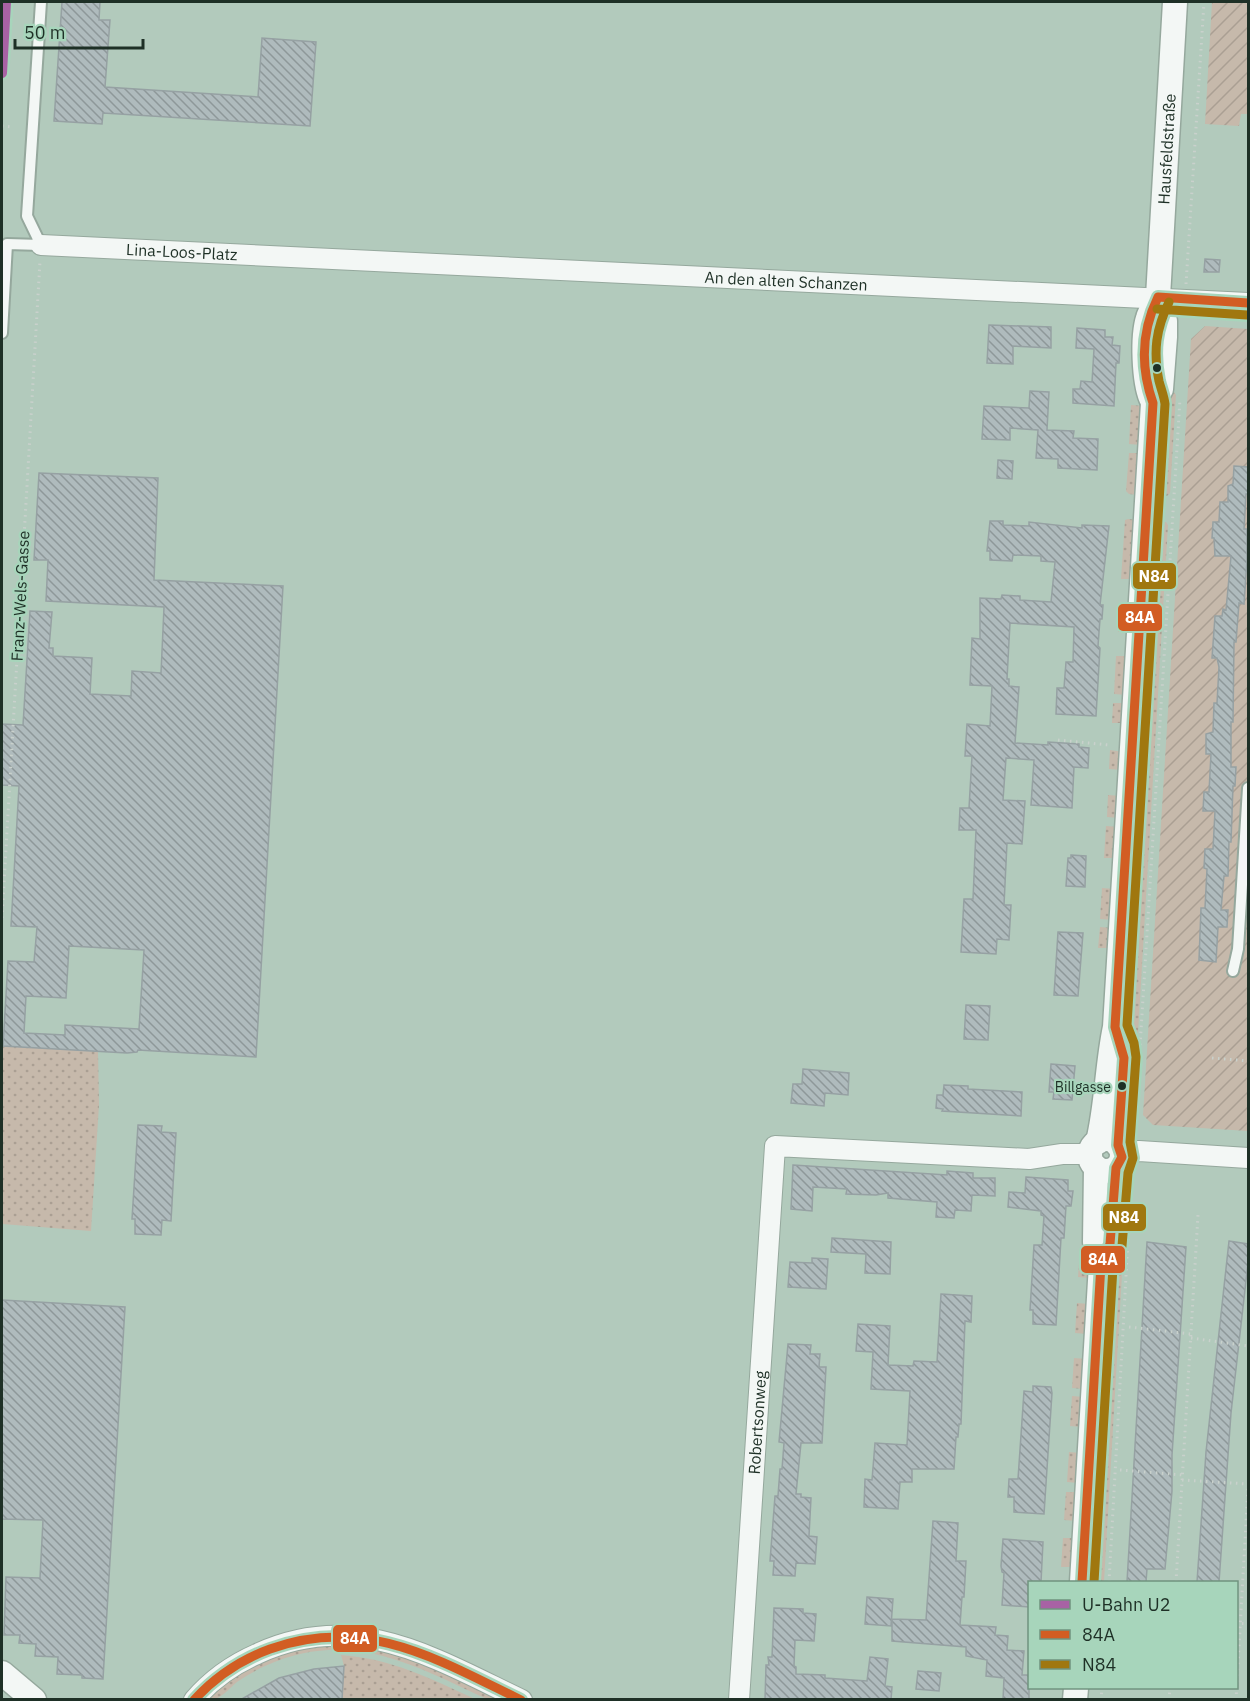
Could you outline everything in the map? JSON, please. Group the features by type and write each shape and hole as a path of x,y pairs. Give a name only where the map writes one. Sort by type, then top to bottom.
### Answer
{"street":[{"name":"Hausfeldstraße","path":"1082,1581 1101,1264 1095,1242 1110,1156 1104,1119 1109,1053 1115,1027 1153,403 1161,389 1165,337 1165,321 1158,297 1175,2"},
{"name":"Lina-Loos-Platz","path":"41,245 322,258"},
{"name":"An den alten Schanzen","path":"322,258 1248,303"},
{"name":"Robertsonweg","path":"739,1700 775,1146 1029,1159 1062,1154 1110,1156"},
{"path":"1110,1156 1139,1151 1248,1158"},
{"path":"194,1700 232,1665 273,1646 299,1638 327,1635 372,1638 417,1650 522,1700"},
{"path":"2,1673 34,1700"}],"lane":[{"path":"2,333 7,244 41,245 27,216 41,2"},
{"path":"1233,971 1243,950 1248,788"}],"path":[{"path":"1185,299 1204,2"},
{"path":"2,126 13,127"},
{"name":"Franz-Wels-Gasse","path":"2,918 39,274"},
{"path":"1139,1068 1180,396"},
{"path":"1058,740 1109,745"},
{"path":"1212,1058 1248,1060"},
{"path":"1109,1581 1110,1156"},
{"path":"1176,1581 1198,1215"},
{"path":"1129,1327 1248,1346"},
{"path":"1120,1470 1183,1476"},
{"path":"1182,1480 1248,1486 1238,1623 1248,1624"}],"shaded area":[{"path":"1212,2 1248,2 1248,114 1241,114 1239,126 1205,124"},
{"path":"1205,326 1248,329 1248,1131 1153,1125 1143,1115 1191,339"},
{"path":"1167,392 1174,392 1176,395 1170,493 1167,496 1156,495 1161,417"},
{"path":"1131,405 1143,406 1141,445 1129,444"},
{"path":"1129,453 1141,453 1138,495 1129,494 1126,491"},
{"path":"1125,520 1137,520 1133,579 1121,579"},
{"path":"1154,522 1166,522 1168,525 1137,1050 1134,1053 1129,1051 1125,1031 1126,1004 1130,1004 1158,541 1154,540"},
{"path":"1119,607 1130,611 1130,632 1118,632"},
{"path":"1116,656 1129,656 1127,695 1114,694"},
{"path":"1113,703 1126,703 1125,723 1112,723"},
{"path":"1110,750 1123,752 1122,770 1109,769"},
{"path":"1108,795 1121,796 1119,818 1107,817"},
{"path":"1106,826 1119,827 1117,858 1104,858"},
{"path":"1102,888 1115,889 1113,920 1100,919"},
{"path":"1100,927 1112,928 1111,948 1098,948"},
{"path":"3,1046 98,1051 99,1105 91,1231 2,1224"},
{"path":"1080,1248 1089,1249 1089,1278 1078,1277"},
{"path":"1114,1253 1122,1253 1104,1581 1095,1581 1111,1316 1107,1314"},
{"path":"1077,1303 1089,1304 1087,1334 1075,1333"},
{"path":"1074,1358 1087,1359 1084,1389 1072,1388"},
{"path":"1072,1396 1084,1397 1082,1427 1070,1426"},
{"path":"1069,1452 1080,1453 1078,1483 1067,1482"},
{"path":"1066,1492 1078,1492 1077,1521 1064,1520"},
{"path":"1063,1538 1075,1538 1074,1567 1061,1567"},
{"path":"354,1644 398,1652 503,1699 487,1699 406,1663 379,1655 325,1650 296,1655 265,1666 237,1682 219,1697 207,1700 227,1682 251,1666 277,1654 303,1647"},
{"path":"341,1655 394,1665 475,1699 342,1699 344,1666"}],"building":[{"path":"62,2 100,2 99,20 110,20 105,87 258,97 262,38 316,42 310,126 103,113 102,124 54,121"},
{"path":"1205,259 1220,260 1219,272 1204,272"},
{"path":"989,325 1051,327 1051,348 1013,346 1013,364 987,363"},
{"path":"1077,328 1105,330 1105,337 1113,337 1112,345 1120,346 1119,363 1116,363 1114,406 1073,403 1073,389 1080,389 1081,381 1092,382 1094,349 1076,348"},
{"path":"1030,391 1049,392 1047,430 1074,431 1073,438 1098,439 1097,470 1058,468 1058,459 1036,458 1038,430 1010,428 1010,440 982,439 984,406 1029,408"},
{"path":"998,460 1013,461 1012,479 997,478"},
{"path":"1234,466 1248,467 1244,529 1247,529 1247,560 1244,604 1239,603 1236,642 1234,642 1231,767 1236,767 1228,876 1224,876 1221,910 1228,910 1227,927 1218,927 1216,962 1199,960 1201,908 1205,908 1207,869 1204,868 1205,849 1213,849 1215,811 1203,811 1204,792 1209,792 1211,754 1206,754 1206,734 1213,732 1214,703 1217,703 1219,667 1217,658 1212,658 1215,616 1222,616 1223,609 1226,610 1231,556 1215,556 1214,538 1212,538 1213,522 1219,522 1220,502 1228,502 1228,486 1233,484"},
{"path":"39,473 158,478 154,580 283,586 256,1057 138,1050 127,1053 3,1046 8,961 34,962 37,927 11,926 19,786 2,785 2,724 23,725 30,611 52,612 49,648 53,648 53,656 92,658 90,694 131,696 132,671 161,673 164,607 46,601 48,560 34,560","holes":["69,946 144,950 139,1029 65,1025 65,1035 24,1033 26,996 66,998"]},
{"path":"990,521 1003,521 1003,525 1029,526 1029,522 1082,528 1082,525 1109,526 1100,605 1103,605 1098,646 1100,648 1096,716 1056,714 1057,688 1064,688 1066,662 1073,662 1074,627 1010,623 1007,679 1009,679 1009,686 1019,687 1015,743 1079,744 1079,747 1089,748 1088,768 1074,767 1072,808 1031,805 1034,760 1006,758 1003,800 1025,801 1022,844 1007,843 1004,905 1011,905 1009,940 997,939 996,954 961,952 964,899 973,899 976,830 959,830 960,808 969,808 972,756 965,756 967,724 990,726 992,686 970,685 972,638 980,639 980,598 1001,599 1002,595 1020,596 1020,600 1051,602 1055,562 1041,561 1041,556 1013,555 1012,561 990,560 990,551 987,551"},
{"path":"1071,855 1086,856 1085,887 1066,886 1068,858 1071,858"},
{"path":"1058,932 1083,933 1078,996 1054,995"},
{"path":"966,1005 990,1006 988,1040 964,1039"},
{"path":"1051,1064 1075,1066 1072,1100 1053,1099 1054,1092 1049,1092"},
{"path":"803,1069 849,1073 848,1095 825,1093 824,1106 791,1103 793,1084 802,1084"},
{"path":"944,1085 968,1086 968,1089 1022,1092 1021,1116 942,1111 943,1109 936,1108 937,1095 943,1095"},
{"path":"138,1125 162,1126 161,1132 176,1133 171,1221 162,1220 161,1235 135,1234 135,1219 132,1219"},
{"path":"793,1165 947,1175 947,1171 973,1173 973,1178 995,1178 995,1196 972,1195 971,1211 955,1210 954,1218 936,1217 937,1202 888,1198 888,1193 846,1194 847,1189 813,1187 812,1211 791,1209"},
{"path":"1026,1177 1068,1180 1068,1191 1073,1191 1071,1206 1066,1206 1064,1238 1061,1238 1056,1325 1033,1324 1033,1310 1030,1310 1034,1245 1042,1245 1044,1216 1041,1215 1041,1211 1008,1207 1009,1192 1025,1193"},
{"path":"832,1238 891,1242 890,1274 865,1273 866,1254 831,1252"},
{"path":"1229,1241 1248,1244 1248,1263 1231,1413 1219,1581 1197,1581 1206,1452"},
{"path":"1147,1242 1186,1247 1172,1455 1172,1491 1165,1569 1147,1569 1146,1581 1127,1581"},
{"path":"812,1258 828,1259 826,1289 788,1287 790,1262 812,1263"},
{"path":"941,1294 972,1296 971,1322 965,1321 961,1424 959,1424 958,1437 956,1437 954,1469 912,1469 912,1482 900,1482 898,1509 864,1507 865,1479 872,1480 875,1443 907,1445 910,1391 871,1389 873,1352 856,1351 858,1324 890,1326 888,1365 913,1366 914,1361 937,1362"},
{"path":"2,1300 125,1307 103,1679 57,1674 58,1657 35,1656 36,1644 19,1643 20,1635 4,1635 6,1577 40,1578 43,1520 2,1519"},
{"path":"788,1344 811,1345 810,1354 820,1354 819,1367 826,1367 822,1443 801,1443 796,1494 811,1498 809,1536 817,1537 815,1564 796,1563 795,1576 773,1575 774,1561 770,1561 775,1496 778,1496 780,1469 782,1469 784,1443 779,1442"},
{"path":"1033,1386 1051,1387 1052,1393 1044,1514 1014,1512 1014,1497 1008,1497 1009,1479 1018,1479 1024,1391 1033,1392"},
{"path":"933,1521 958,1523 956,1561 966,1561 960,1625 996,1627 995,1635 1008,1636 1007,1650 1024,1651 1022,1675 1028,1675 1029,1700 1003,1700 1004,1678 986,1676 987,1660 966,1656 966,1647 892,1641 892,1619 926,1620"},
{"path":"1003,1539 1043,1542 1041,1581 1028,1581 1028,1607 1002,1605 1004,1573 1001,1566"},
{"path":"867,1597 893,1599 891,1626 865,1624"},
{"path":"774,1608 803,1609 803,1613 816,1614 814,1641 795,1640 796,1674 825,1675 825,1678 867,1681 870,1657 888,1659 885,1686 892,1687 891,1700 765,1700 766,1665 769,1665 768,1657 772,1657"},
{"path":"344,1666 342,1700 240,1700 279,1678 314,1669"},
{"path":"918,1671 941,1673 939,1691 916,1689"}],"metro line":[{"name":"U2","path":"2,73 6,2"}],"transit line":[{"name":"84A","path":"1158,297 1248,303"},
{"name":"84A","path":"1082,1581 1101,1264 1110,1244 1116,1168 1122,1157 1118,1145 1124,1058 1115,1027 1153,403 1146,376 1144,349 1148,323 1158,297"},
{"name":"N84","path":"1094,1581 1113,1267 1122,1246 1128,1173 1133,1158 1130,1142 1136,1057 1134,1043 1127,1025 1165,404 1157,370 1156,350 1161,322 1169,302"},
{"name":"N84","path":"1157,309 1247,315"},
{"name":"84A","path":"194,1700 220,1676 259,1653 305,1640 337,1637 369,1639 400,1646 460,1670 521,1700"}],"place":[{"name":"Billgasse","path":"1122,1086"}]}
